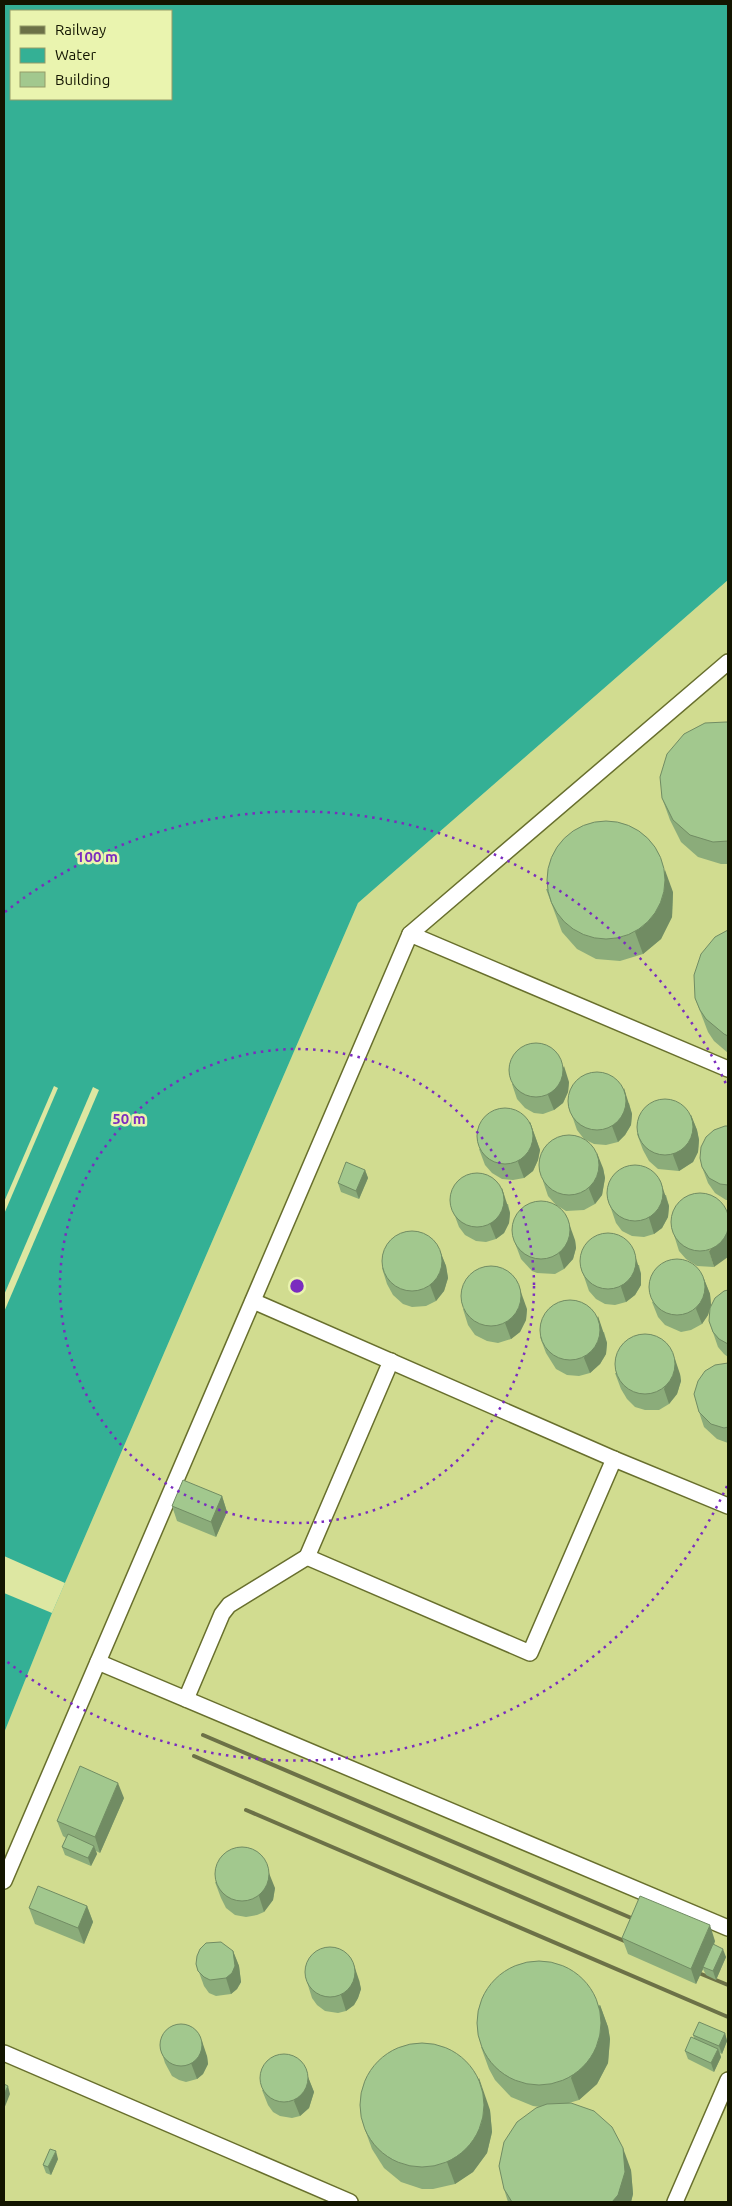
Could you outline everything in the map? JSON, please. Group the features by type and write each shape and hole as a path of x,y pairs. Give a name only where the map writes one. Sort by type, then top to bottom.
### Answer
{"lane":[{"path":"4,1881 410,934 728,662"},
{"path":"410,934 728,1069"},
{"path":"253,1301 728,1506"},
{"path":"186,1699 222,1614 229,1605 307,1557 391,1361"},
{"path":"307,1557 530,1653 614,1458"},
{"path":"98,1662 728,1928"},
{"path":"4,2053 350,2202"},
{"path":"675,2202 728,2080"}],"shaded area":[{"path":"728,580 728,2202 4,2202 4,1733 52,1613 358,903"}],"water":[{"path":"4,4 728,4 728,580 358,903 52,1613 4,1733"}],"pier":[{"path":"54,1086 58,1088 4,1214 4,1202"},
{"path":"93,1087 99,1090 4,1312 4,1295"},
{"path":"4,1556 65,1583 52,1613 4,1593"}],"building":[{"path":"728,722 728,841 713,842 690,835 673,820 662,798 660,777 667,754 684,734 705,723"},
{"path":"606,821 629,825 648,838 661,857 665,880 661,903 648,922 629,935 606,939 583,935 564,922 551,903 547,880 551,857 564,838 583,825"},
{"path":"728,930 728,1036 706,1019 700,1010 695,998 694,975 701,954 715,937"},
{"path":"531,1043 541,1043 551,1047 559,1055 563,1070 559,1085 551,1093 541,1097 531,1097 521,1093 513,1085 509,1075 509,1065 513,1055 521,1047"},
{"path":"597,1072 608,1074 621,1085 626,1101 624,1112 613,1125 597,1130 586,1128 573,1117 568,1101 570,1090 581,1077"},
{"path":"659,1099 671,1099 685,1107 693,1121 691,1138 685,1147 671,1155 659,1155 649,1150 642,1143 637,1133 637,1121 642,1111 649,1104"},
{"path":"499,1108 511,1108 521,1112 529,1120 533,1136 529,1152 521,1160 511,1164 499,1164 489,1160 481,1152 477,1142 477,1130 481,1120 489,1112"},
{"path":"728,1126 728,1185 720,1184 709,1178 702,1167 700,1158 701,1147 706,1137 714,1130"},
{"path":"563,1135 575,1135 586,1140 594,1148 599,1159 597,1177 586,1190 575,1195 563,1195 552,1190 544,1182 539,1171 539,1159 544,1148 552,1140"},
{"path":"346,1162 365,1170 356,1191 338,1183"},
{"path":"630,1165 640,1165 655,1173 661,1182 663,1193 661,1204 655,1213 640,1221 630,1221 619,1216 612,1209 607,1198 607,1188 612,1177 619,1170"},
{"path":"477,1173 487,1175 496,1181 502,1190 504,1200 502,1210 496,1219 487,1225 477,1227 467,1225 458,1219 452,1210 450,1200 452,1190 458,1181 467,1175"},
{"path":"700,1193 711,1195 721,1201 727,1211 729,1222 727,1233 721,1243 711,1249 700,1251 689,1249 679,1243 673,1233 671,1222 673,1211 679,1201 689,1195"},
{"path":"541,1201 557,1206 565,1214 570,1230 565,1246 557,1254 541,1259 525,1254 517,1246 512,1230 517,1214 525,1206"},
{"path":"406,1231 418,1231 429,1236 437,1244 442,1255 440,1273 429,1286 418,1291 406,1291 395,1286 387,1278 382,1267 382,1255 387,1244 395,1236"},
{"path":"608,1233 619,1235 628,1241 634,1250 636,1261 634,1272 628,1281 619,1287 608,1289 597,1287 588,1281 582,1272 580,1261 582,1250 588,1241 597,1235"},
{"path":"672,1259 682,1259 697,1267 703,1276 705,1287 703,1298 697,1307 682,1315 672,1315 661,1310 654,1303 649,1292 649,1282 654,1271 661,1264"},
{"path":"485,1266 497,1266 508,1271 516,1279 521,1290 519,1308 508,1321 497,1326 485,1326 474,1321 466,1313 461,1302 461,1290 466,1279 474,1271"},
{"path":"728,1290 728,1344 719,1339 713,1332 709,1321 710,1308 715,1298"},
{"path":"564,1300 576,1300 592,1308 598,1318 600,1330 598,1342 592,1352 576,1360 564,1360 548,1352 540,1336 540,1324 548,1308"},
{"path":"639,1334 651,1334 662,1339 670,1347 675,1358 673,1376 662,1389 651,1394 639,1394 628,1389 620,1381 615,1370 615,1358 620,1347 628,1339"},
{"path":"728,1363 728,1427 724,1428 711,1424 699,1412 694,1394 698,1381 705,1371 715,1365"},
{"path":"183,1480 222,1496 211,1522 172,1506"},
{"path":"80,1766 118,1783 95,1837 57,1821"},
{"path":"68,1834 94,1846 88,1858 62,1847"},
{"path":"237,1847 247,1847 257,1851 265,1859 269,1874 265,1889 257,1897 247,1901 237,1901 227,1897 219,1889 215,1879 215,1869 219,1859 227,1851"},
{"path":"38,1886 87,1906 78,1928 29,1908"},
{"path":"640,1896 710,1925 691,1969 622,1938"},
{"path":"221,1942 233,1951 235,1966 232,1973 226,1978 210,1980 198,1971 196,1964 197,1956 200,1949 206,1943"},
{"path":"713,1944 723,1949 713,1971 703,1967"},
{"path":"330,1947 344,1951 351,1958 355,1972 351,1986 344,1993 330,1997 316,1993 309,1986 305,1972 309,1958 316,1951"},
{"path":"539,1961 563,1966 574,1971 583,1979 591,1988 596,1999 601,2023 596,2047 591,2058 583,2067 574,2075 563,2080 539,2085 515,2080 504,2075 495,2067 487,2058 482,2047 477,2023 482,1999 487,1988 495,1979 504,1971 515,1966"},
{"path":"699,2022 725,2033 719,2046 693,2035"},
{"path":"181,2024 196,2030 202,2045 196,2060 181,2066 166,2060 160,2045 166,2030"},
{"path":"691,2037 718,2049 711,2063 685,2051"},
{"path":"422,2043 446,2048 466,2061 479,2081 484,2105 479,2129 466,2149 446,2162 422,2167 398,2162 378,2149 365,2129 360,2105 365,2081 378,2061 398,2048"},
{"path":"284,2054 293,2056 301,2061 306,2069 308,2078 306,2087 301,2095 293,2100 284,2102 275,2100 267,2095 262,2087 260,2078 262,2069 267,2061 275,2056"},
{"path":"4,2084 8,2086 4,2094"},
{"path":"571,2103 594,2111 612,2127 623,2148 625,2172 618,2195 612,2202 512,2202 504,2189 499,2166 504,2142 517,2122 536,2108 547,2104"},
{"path":"50,2149 56,2151 48,2167 43,2165"}],"railway":[{"path":"203,1735 643,1923"},
{"path":"194,1756 636,1946"},
{"path":"246,1810 728,2017"},
{"path":"689,1969 728,1985"}]}
